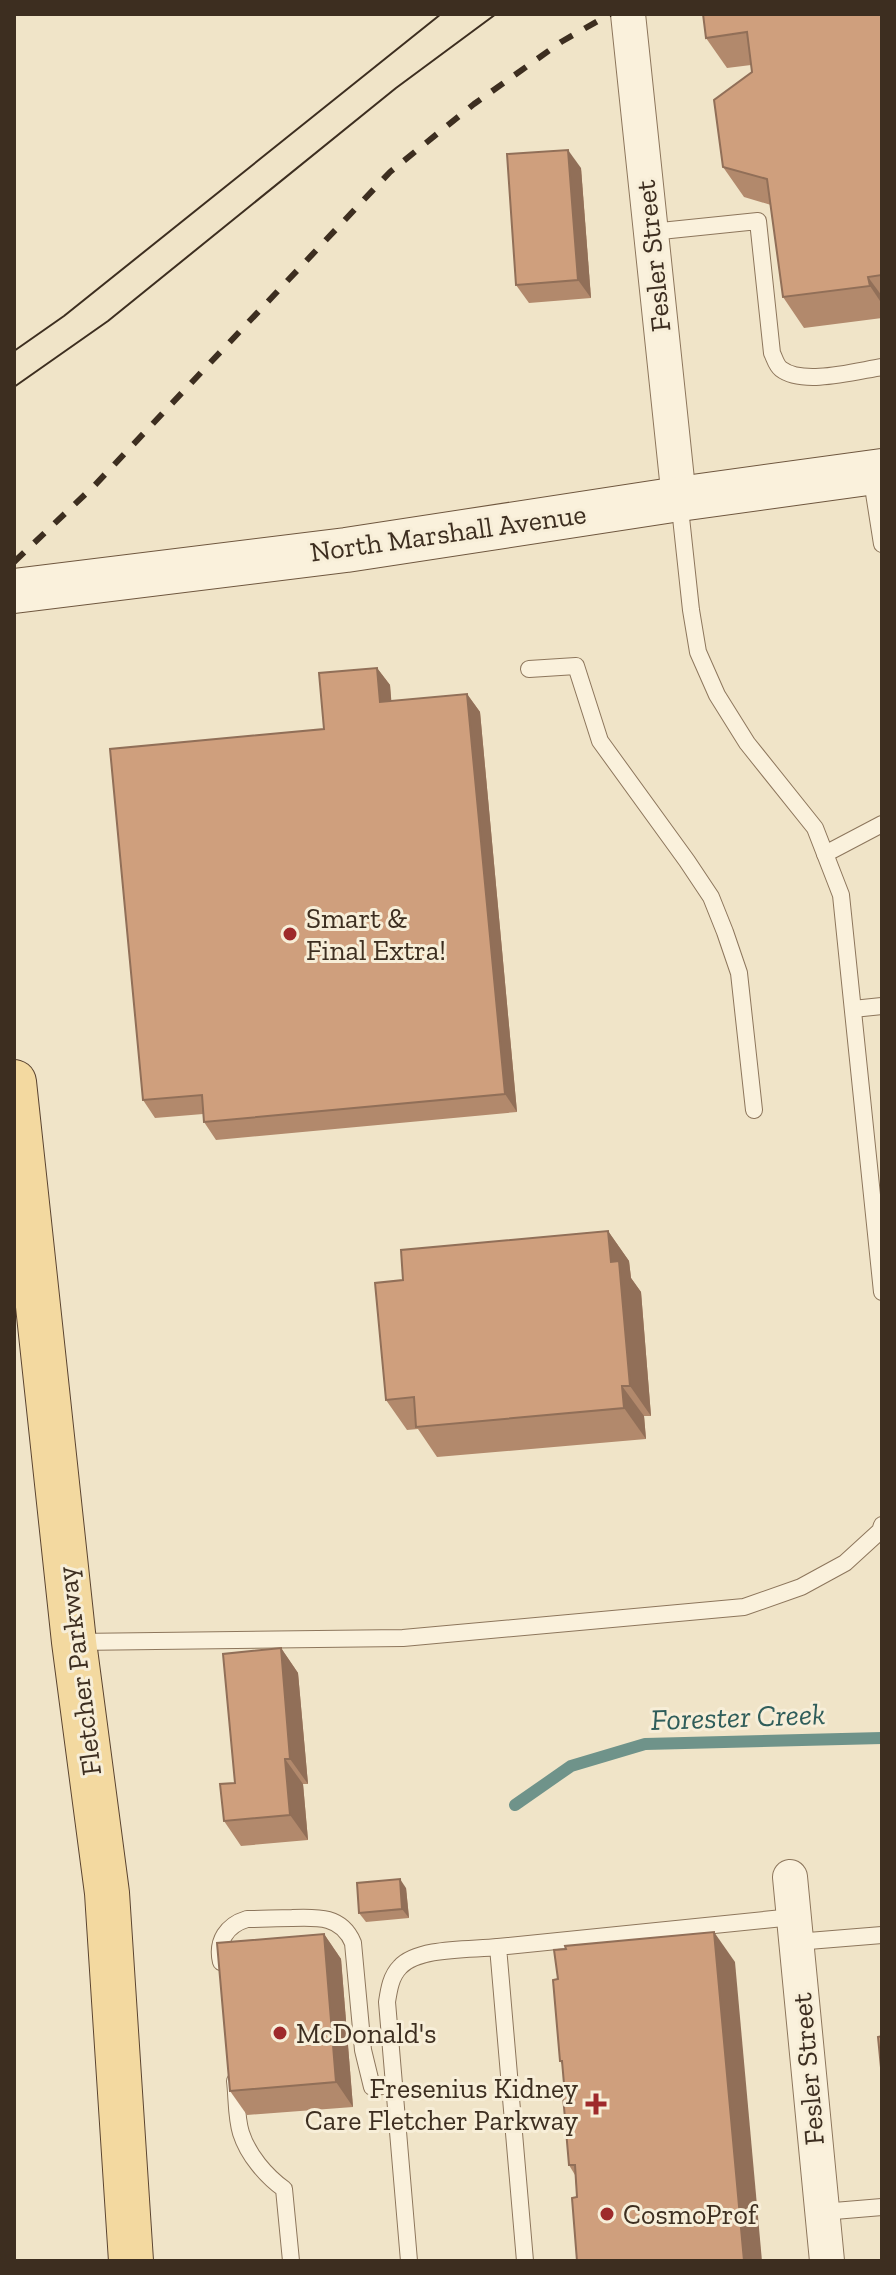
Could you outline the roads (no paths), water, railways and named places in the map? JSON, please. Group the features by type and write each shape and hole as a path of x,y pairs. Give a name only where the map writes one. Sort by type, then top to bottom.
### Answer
{"main road":[{"name":"North Marshall Avenue","path":"14,591 346,550 876,472"},
{"name":"Fletcher Parkway","path":"14,1082 74,1642 107,1893 131,2261"}],"street":[{"name":"Fesler Street","path":"628,14 679,499"},
{"name":"Fesler Street","path":"790,1877 827,2261"}],"lane":[{"path":"651,232 758,221 772,353 778,367 791,375 805,378 882,367"},
{"path":"876,472 882,544"},
{"path":"679,499 698,652 717,695 747,743 815,828 841,895 882,1292"},
{"path":"529,669 576,666 600,741 711,897 739,973 754,1110"},
{"path":"825,854 882,824"},
{"path":"853,1009 882,1006"},
{"path":"74,1642 403,1638 744,1607 801,1587 845,1563 880,1531 882,1525"},
{"path":"867,1543 882,1553"},
{"path":"225,1982 219,1956 221,1942 226,1931 235,1923 247,1919 323,1917 336,1922 349,1934 353,1943 363,2050 372,2087 394,2085"},
{"path":"409,2261 387,2002 391,1981 398,1968 408,1959 424,1954 498,1947 795,1930 882,1935"},
{"path":"498,1947 525,2261"},
{"path":"233,2058 241,2132 270,2179 284,2189 291,2261"},
{"path":"822,2212 882,2207"}],"waterway":[{"name":"Forester Creek","path":"515,1805 571,1766 645,1744 882,1738"}],"tram line":[{"path":"14,351 64,316 441,14"},
{"path":"14,387 108,321 396,88 496,14"}],"railway":[{"path":"14,562 95,485 390,172 474,104 561,42 610,14"}],"place":[{"name":"Smart & Final Extra!","path":"290,934"},
{"name":"McDonald's","path":"280,2033"},
{"name":"Fresenius Kidney Care Fletcher Parkway","path":"596,2104"},
{"name":"CosmoProf","path":"607,2214"}]}
